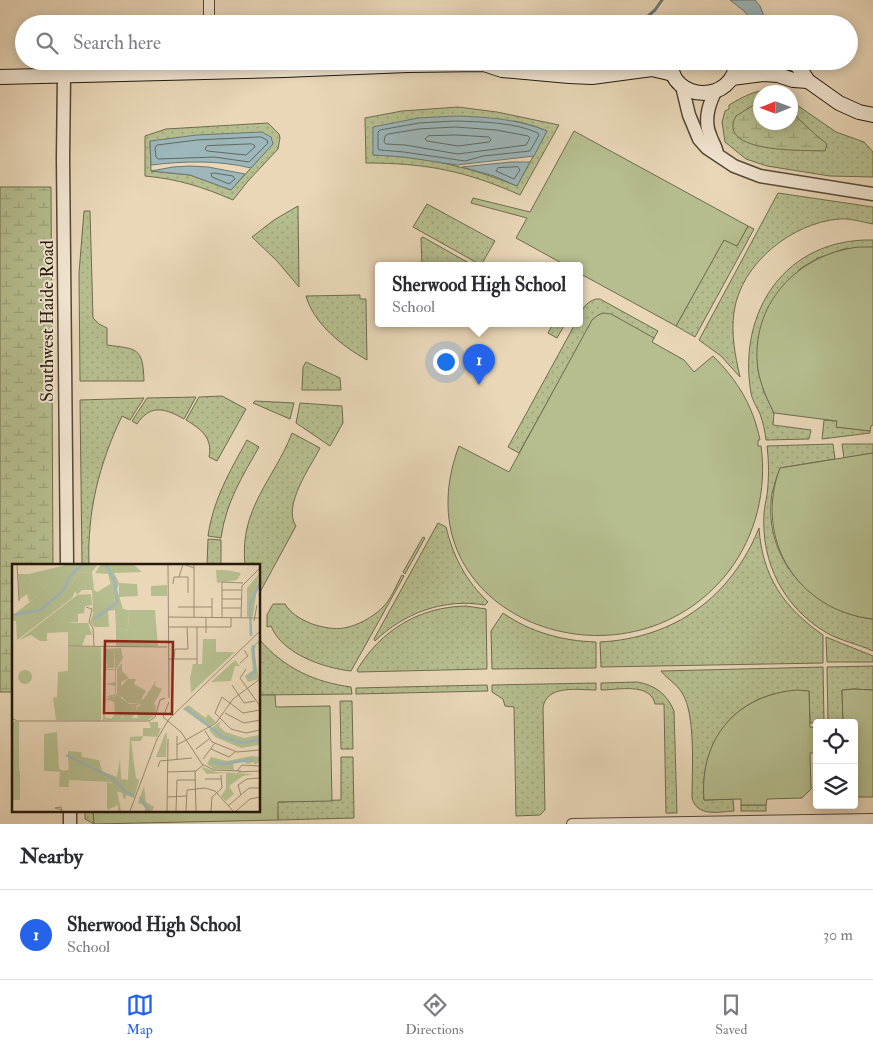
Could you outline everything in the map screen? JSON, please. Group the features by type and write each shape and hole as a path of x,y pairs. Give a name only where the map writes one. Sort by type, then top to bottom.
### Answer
{"main road":[{"path":"0,77 64,76 161,70"},
{"path":"502,70 592,77 644,70"},
{"path":"672,70 682,86 692,92 704,94 715,92 724,86 732,78 735,70"},
{"path":"801,70 808,81 839,103 859,112 873,115"},
{"path":"732,78 764,74 808,81"}],"street":[{"path":"209,0 209,15"},
{"name":"Southwest Haide Road","path":"64,76 67,564"},
{"path":"682,86 689,115 700,139 707,148 734,166 753,174 873,194"},
{"path":"715,92 709,108 707,126 716,144 717,154"},
{"path":"572,824 873,820"}],"green space":[{"path":"752,93 753,130 798,130 798,106 836,132 864,142 873,152 873,177 830,176 767,166 746,159 725,142 722,122 725,111 729,109 729,105"},
{"path":"753,105 753,130 798,130 798,118 827,144 825,151 783,150 750,144 739,137 733,128 736,116"},
{"path":"458,107 497,112 559,125 520,195 482,180 445,170 388,163 366,163 365,118 402,111","holes":["515,121 547,131 517,186 482,173 428,160 373,155"]},
{"path":"268,123 279,134 280,138 278,149 233,200 190,184 145,176 145,136 166,129","holes":["150,142 259,159 231,190 190,175 151,171"]},
{"path":"574,131 748,226 737,246 724,240 676,326 583,275 583,262 560,262 516,238 527,218 471,203 473,198 530,212"},
{"path":"0,187 51,187 53,564 12,564 12,692 0,692"},
{"path":"778,193 873,207 873,224 843,219 821,222 787,237 758,262 747,277 739,294 734,312 734,344 740,377 721,356 699,340"},
{"path":"427,204 495,241 483,262 476,262 413,227"},
{"path":"298,206 299,287 277,261 252,237 274,220"},
{"path":"84,211 90,211 93,318 107,328 107,345 132,349 140,356 144,381 80,381 79,273"},
{"path":"748,226 754,229 695,337 676,326 724,239 737,246"},
{"path":"423,237 467,262 422,262 421,238"},
{"path":"873,240 873,247 844,249 818,258 801,268 783,286 763,322 758,346 758,370 764,392 774,413 773,425 811,430 809,439 766,440 761,417 752,396 749,363 752,334 761,308 774,285 792,266 815,252 842,243"},
{"path":"859,247 873,247 873,425 870,431 836,427 837,421 774,413 761,382 758,370 757,346 761,324 770,304 782,287 797,272 816,260 836,252"},
{"path":"360,295 360,299 366,299 367,360 339,341 322,325 315,316 306,296"},
{"path":"600,299 658,331 653,340 558,383 519,453 508,447 573,327 583,327 583,308 589,302"},
{"path":"604,313 611,314 654,338 652,342 684,360 694,372 713,356 722,365 749,405 757,428 760,440 758,440 758,446 761,446 761,495 753,527 729,571 685,611 634,631 581,635 531,622 489,595 460,556 448,506 459,446 509,472 592,320"},
{"path":"551,327 563,327 557,338 548,333"},
{"path":"306,362 340,378 341,390 302,390 303,367"},
{"path":"222,396 246,409 217,461 209,457 209,444 205,435 186,420 199,397"},
{"path":"196,397 184,419 159,410 148,413 137,424 132,421 147,398"},
{"path":"144,398 130,420 122,416 101,470 92,507 89,564 82,564 80,400"},
{"path":"255,401 294,403 290,419 253,403"},
{"path":"300,403 342,406 343,423 330,446 296,423"},
{"path":"824,420 837,421 837,427 870,431 870,433 822,439"},
{"path":"292,433 320,448 295,497 293,518 296,526 260,592 260,564 245,564 247,527 259,495 285,450"},
{"path":"247,440 259,447 231,501 221,538 208,536 218,498"},
{"path":"833,444 835,459 780,468 772,494 771,517 775,540 783,560 796,578 812,593 830,606 851,614 873,619 873,651 827,633 799,611 787,597 778,582 771,567 767,550 764,514 768,477 767,446"},
{"path":"842,444 873,444 873,453 844,458"},
{"path":"873,453 873,619 846,613 823,602 803,586 788,567 778,545 773,520 773,495 780,468"},
{"path":"438,523 446,527 452,548 461,568 473,586 488,602 485,605 455,604 426,610 412,615 386,631 375,641 374,639"},
{"path":"759,528 761,545 770,576 786,602 809,625 823,635 823,663 601,667 600,642 627,639 653,632 676,622 697,609 716,593 733,574 747,553"},
{"path":"423,537 425,538 405,574 403,572"},
{"path":"208,539 221,540 221,564 207,564"},
{"path":"402,575 404,576 351,671 329,667 305,658 284,644 276,636 271,626 267,627 267,615 273,604 285,604 296,615 311,624 336,629 354,625 369,618 385,605"},
{"path":"466,606 486,609 487,669 358,672 357,670 378,643 403,623 433,611 449,607"},
{"path":"503,613 513,620 547,634 571,640 596,642 596,668 492,669 491,631"},
{"path":"826,637 873,656 873,662 827,662"},
{"path":"260,640 289,666 312,677 337,685 351,687 352,694 260,695"},
{"path":"873,666 873,690 842,690 843,719 828,719 827,667"},
{"path":"823,667 824,719 813,719 813,723 810,723 809,691 785,692 764,697 745,707 730,720 718,736 709,755 704,776 704,800 733,799 734,811 703,811 698,808 692,798 692,744 686,702 680,690 661,671"},
{"path":"637,682 649,685 660,691 674,711 677,813 666,813 664,704 655,704 652,697 640,690 601,690 601,683"},
{"path":"596,683 596,690 564,690 550,695 545,700 543,708 545,810 540,815 516,816 514,707 505,706 503,699 492,692 492,685"},
{"path":"487,685 488,691 356,694 356,688"},
{"path":"797,690 809,691 810,727 813,728 813,753 810,753 811,789 802,798 767,799 766,805 741,805 741,799 704,800 704,778 708,758 715,740 726,724 739,711 756,701 775,694"},
{"path":"842,690 873,690 873,797 858,797 858,719 843,719"},
{"path":"260,695 275,695 276,707 330,706 332,801 278,802 278,820 94,824 93,812 260,812"},
{"path":"340,701 352,701 353,749 341,749"},
{"path":"341,757 353,757 354,818 278,820 277,802 341,800"},
{"path":"741,805 766,805 766,811 741,811"},
{"path":"85,812 93,812 94,824 85,819"}],"water":[{"path":"730,0 755,0 764,15 747,15"},
{"path":"456,116 514,121 547,131 534,156 457,165 404,157 373,155 373,127 418,118"},
{"path":"262,132 271,137 273,144 251,168 239,165 201,162 151,165 150,141 197,135"},
{"path":"530,162 517,186 494,176 462,167"},
{"path":"190,166 208,167 245,174 231,190 190,175 151,171"}],"waterway":[{"path":"649,15 662,0"}],"place":[{"name":"Sherwood High School","path":"479,385"}]}
